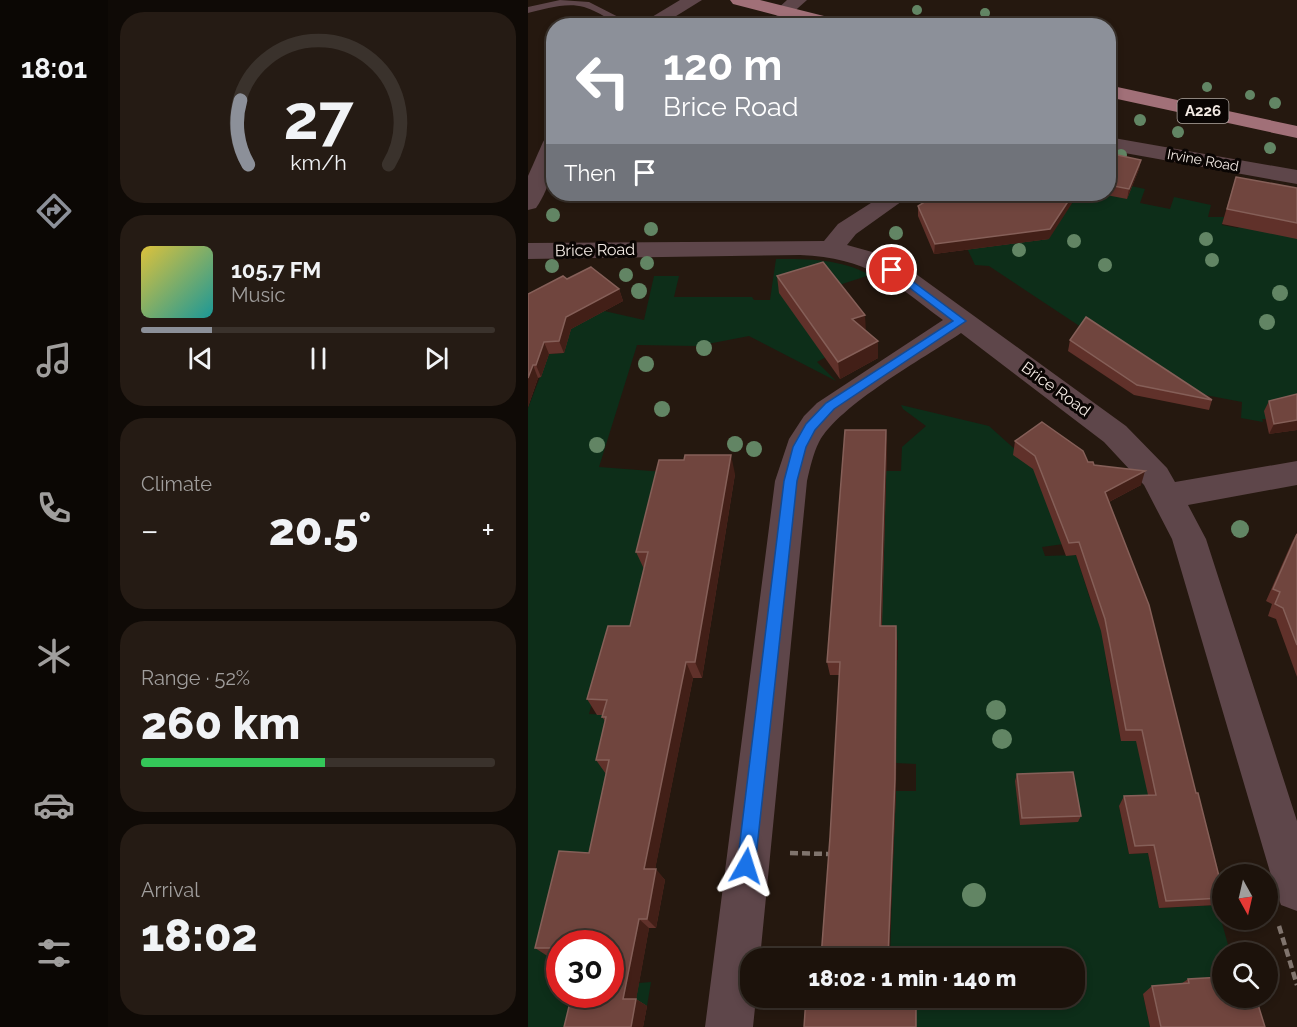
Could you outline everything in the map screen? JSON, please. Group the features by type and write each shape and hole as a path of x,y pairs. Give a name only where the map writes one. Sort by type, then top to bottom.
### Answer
{"main road":[{"path":"739,0 808,18"},
{"name":"A226","path":"1116,93 1297,132"}],"street":[{"path":"660,18 693,0"},
{"path":"783,12 798,0"},
{"name":"Irvine Road","path":"1116,144 1297,177"},
{"path":"528,203 546,161"},
{"path":"831,249 847,229 889,201"},
{"name":"Brice Road","path":"528,251 800,247 831,249 884,264 1110,429 1145,463 1168,496 1195,555 1297,889"},
{"path":"729,1027 788,500 798,452 810,428 830,406 960,321"},
{"path":"1168,496 1297,473"}],"lane":[{"path":"528,10 561,3 585,4 614,18"}],"path":[{"path":"782,853 828,854"},
{"path":"1278,922 1297,985"}],"green space":[{"path":"1116,183 1145,189 1140,203 1170,209 1174,197 1211,205 1208,217 1224,217 1222,225 1238,228 1240,219 1297,218 1297,399 1273,419 1262,419 1263,422 1241,418 1242,402 1195,393 1081,327 989,266 975,265 957,227 985,201 1116,201"},
{"path":"776,259 836,263 870,275 836,286 833,353 817,362 836,381 749,336 697,346 637,345 599,467 691,474 675,570 593,699 589,714 616,715 657,802 562,907 556,930 546,930 546,1008 583,1008 579,1027 528,1027 528,408 549,354 564,353 554,344 591,308 644,320 654,276 679,276 674,297 752,297 754,300 770,300"},
{"path":"901,405 989,426 1018,452 1055,447 1071,543 1042,547 1045,556 1076,555 1093,608 1138,602 1106,661 1121,741 1174,740 1191,803 1119,806 1129,854 1148,853 1159,908 1212,905 1212,930 1224,930 1227,942 1212,942 1212,985 1143,994 1150,1027 916,1027 916,1008 1085,1008 1085,948 890,948 895,791 916,791 916,764 896,763 896,694 879,694 880,660 898,660 898,640 881,640 886,471 901,471 902,447 926,426"},
{"path":"624,958 643,958 639,983 651,982 647,1006 624,1006"}],"building":[{"path":"1116,155 1141,160 1129,189 1116,187"},
{"path":"1236,177 1297,188 1297,223 1227,209"},
{"path":"926,201 1068,201 1050,229 935,244 918,206"},
{"path":"823,262 865,315 852,319 878,341 838,362 777,276"},
{"path":"591,267 619,289 566,317 559,341 544,342 536,365 533,365 528,378 528,294 563,276 567,279"},
{"path":"1086,317 1212,400 1137,385 1070,340"},
{"path":"1297,394 1297,420 1274,424 1269,401"},
{"path":"1042,422 1083,451 1088,462 1093,462 1094,465 1145,471 1105,492 1149,605 1216,864 1212,864 1212,899 1166,901 1154,845 1135,846 1124,796 1156,795 1142,730 1126,730 1105,619 1079,542 1069,543 1035,456 1015,441"},
{"path":"845,430 886,430 880,626 896,626 895,779 888,948 822,948 840,662 827,662"},
{"path":"685,455 731,455 695,662 686,662 644,869 656,869 647,919 639,919 624,994 624,930 546,930 546,948 535,948 559,851 589,853 609,760 596,760 606,717 602,717 607,700 587,699 608,626 630,626 648,552 636,552 659,460 684,460"},
{"path":"1297,534 1297,645 1283,608 1275,604 1280,592 1273,589"},
{"path":"1073,772 1081,816 1022,818 1017,774"},
{"path":"1212,978 1212,1008 1259,1008 1265,1027 1161,1027 1152,986 1189,983 1188,979"},
{"path":"624,999 636,999 631,1027 564,1027 569,1008 624,1008"},
{"path":"805,1008 916,1008 916,1027 804,1027"}],"route":[{"path":"746,866 791,481 803,439 816,420 830,406 960,321 892,270"}]}
